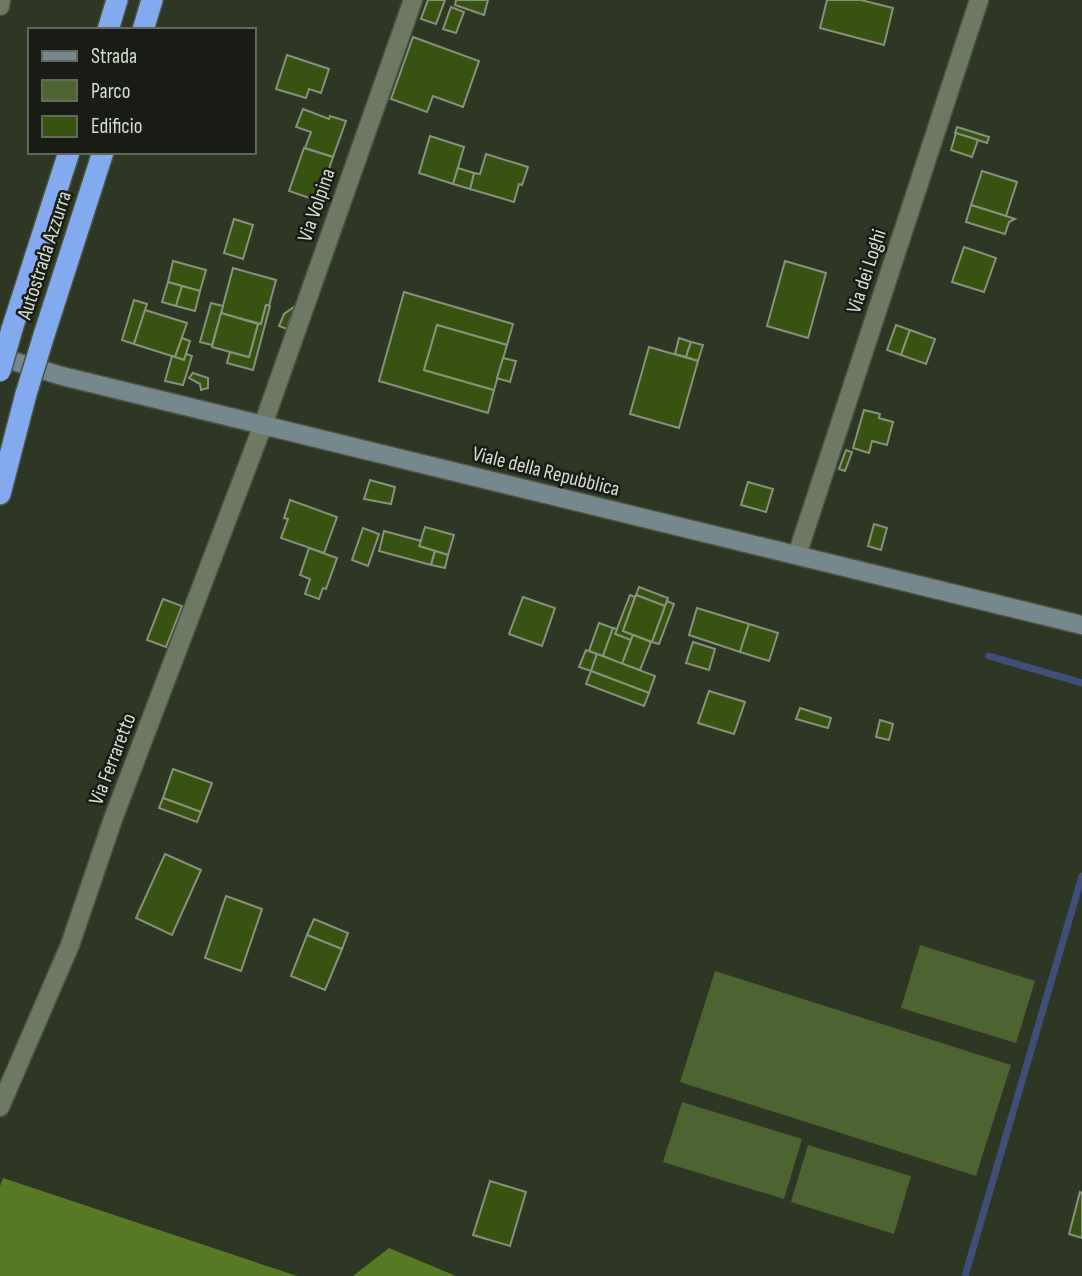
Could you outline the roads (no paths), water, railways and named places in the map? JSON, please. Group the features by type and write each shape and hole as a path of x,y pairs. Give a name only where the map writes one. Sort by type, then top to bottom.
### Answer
{"highway":[{"path":"109,28 117,0"},
{"path":"143,28 152,0"},
{"name":"Autostrada Azzurra","path":"0,371 68,154"},
{"name":"Autostrada Azzurra","path":"0,494 26,394 102,154"}],"main road":[{"name":"Viale della Repubblica","path":"0,357 62,376 1082,625"}],"street":[{"path":"0,6 1,0"},
{"name":"Via Volpina","path":"263,425 413,0"},
{"name":"Via dei Loghi","path":"797,555 979,0"},
{"name":"Via Ferraretto","path":"0,1107 70,945 113,819 263,425"}],"waterway":[{"path":"989,656 1082,683"},
{"path":"965,1276 1082,876"}]}
